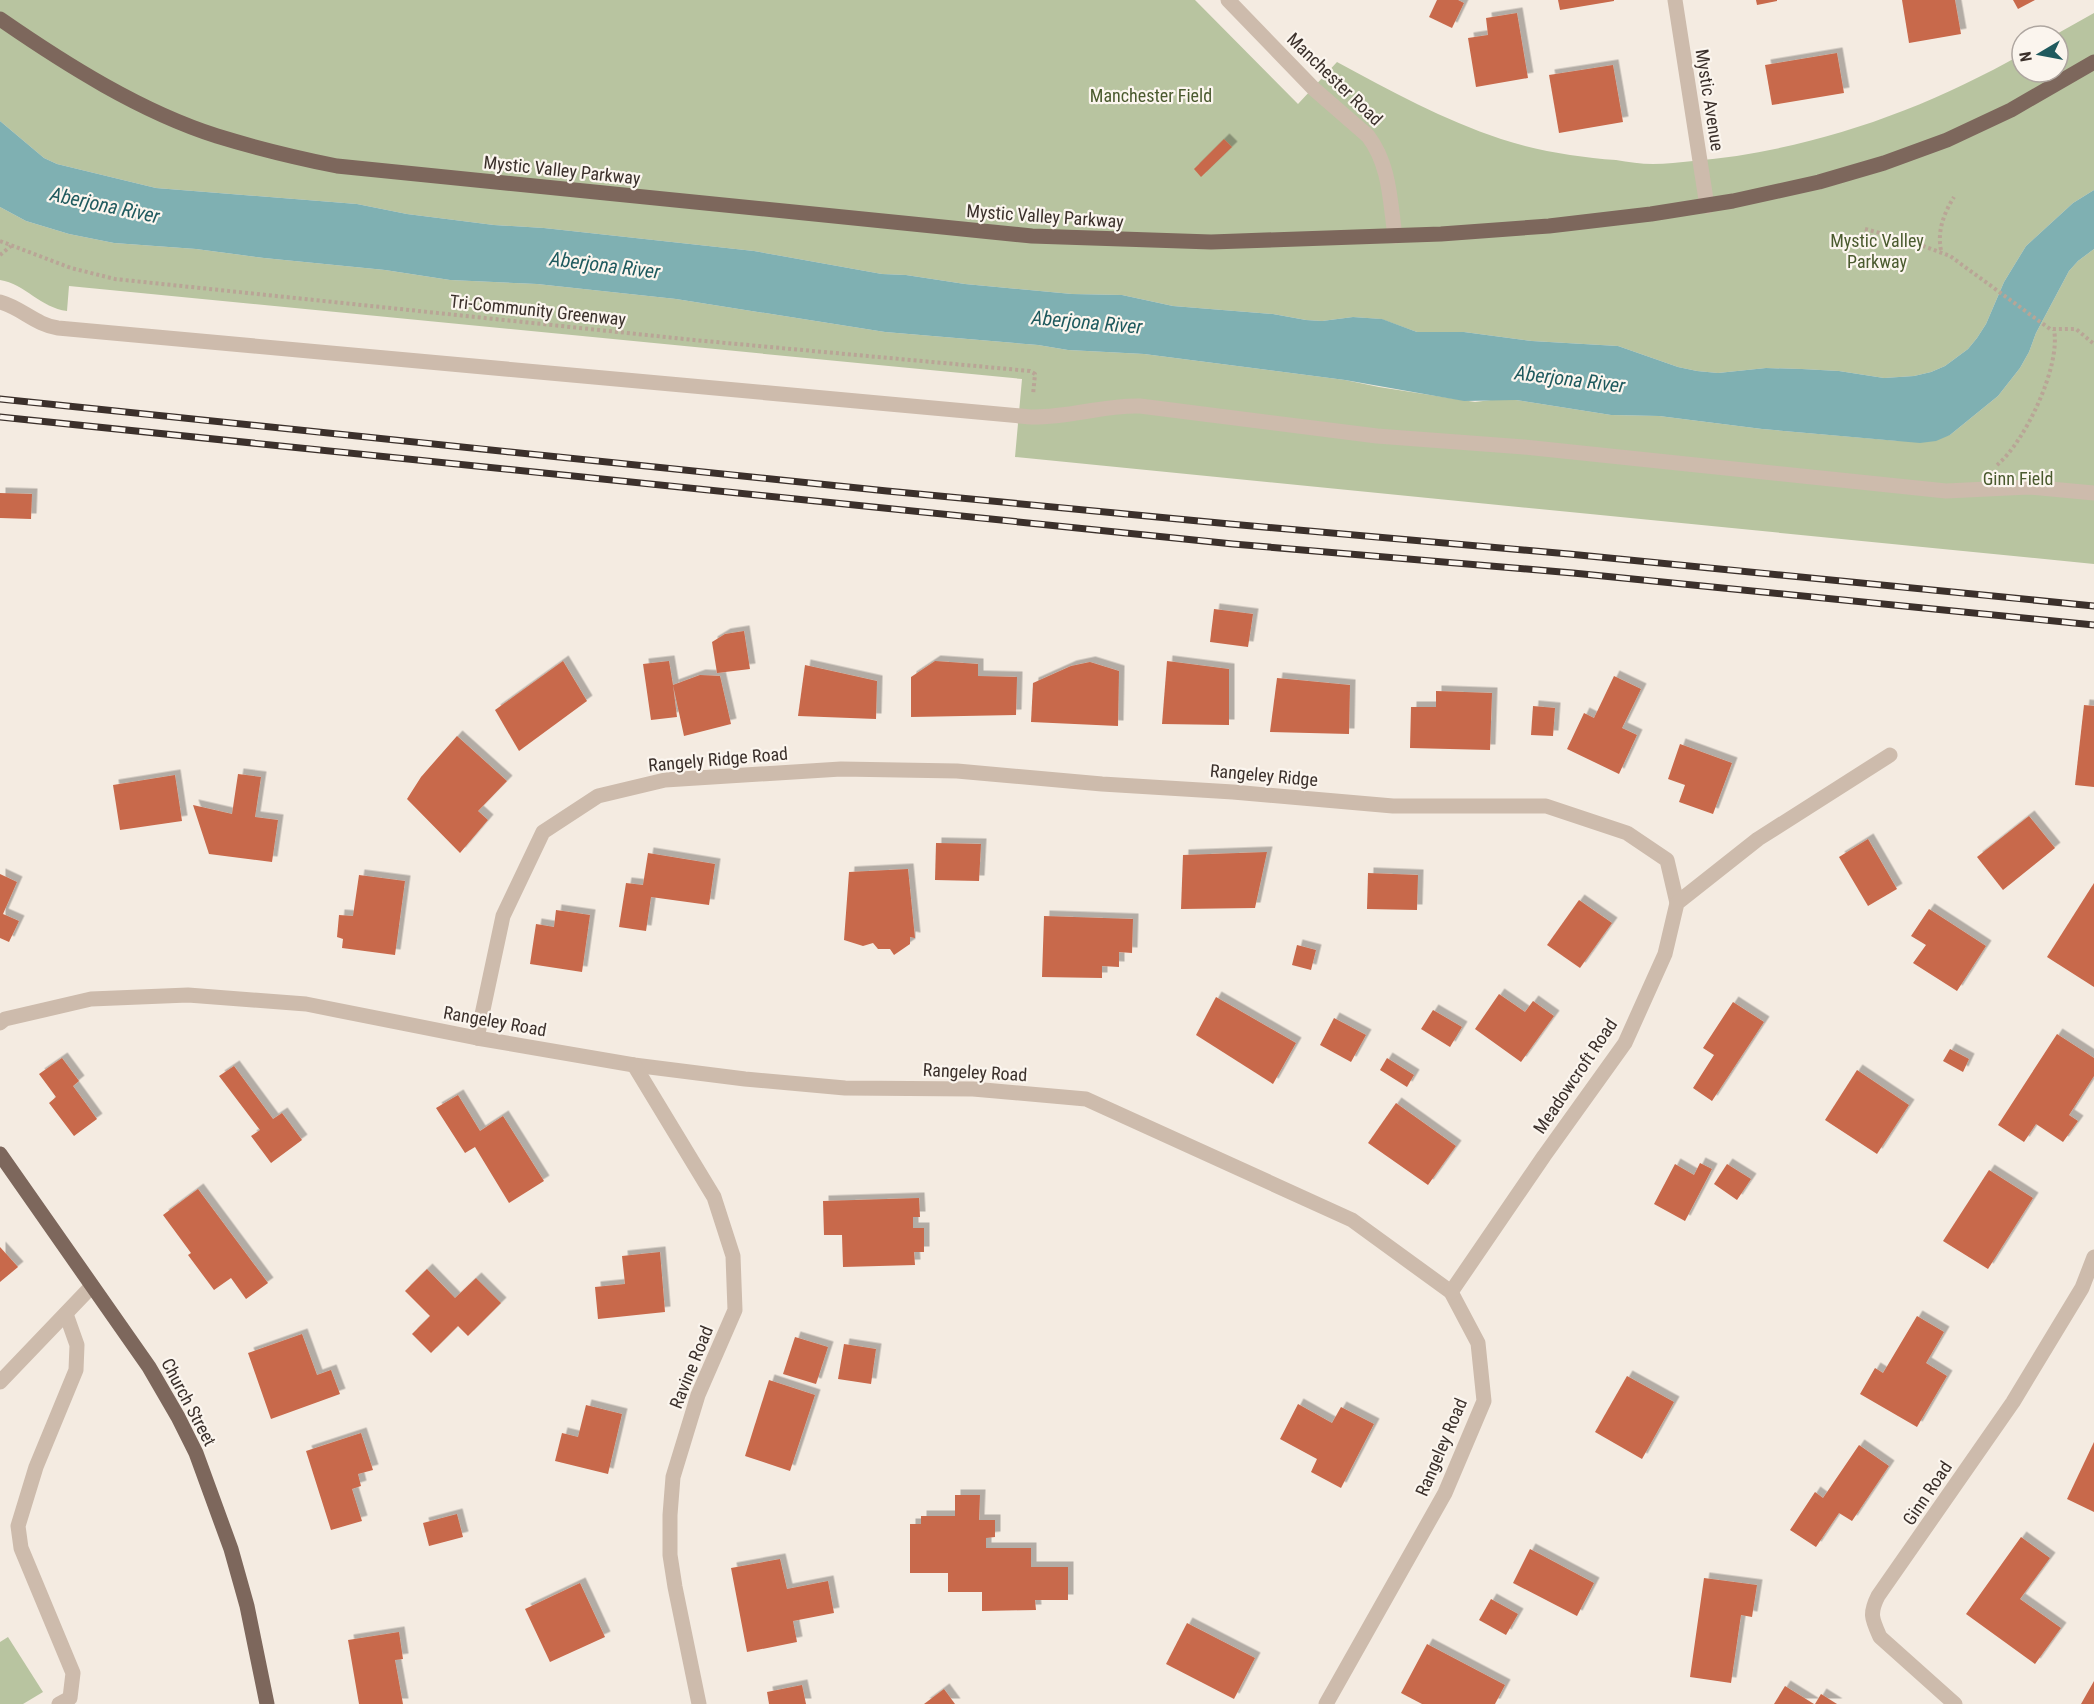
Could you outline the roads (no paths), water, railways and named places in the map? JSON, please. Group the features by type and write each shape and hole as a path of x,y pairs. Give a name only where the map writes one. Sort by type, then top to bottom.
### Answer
{"main road":[{"name":"Mystic Valley Parkway","path":"0,19 66,62 162,114 217,136 337,166 1032,237 1211,242 1395,236 1560,225 1707,206 1819,182 1916,152 2011,110 2094,62"},
{"name":"Church Street","path":"0,1154 150,1367 196,1453 231,1550 247,1606 267,1704"}],"street":[{"name":"Manchester Road","path":"1228,0 1314,88 1375,145 1387,178 1395,236"},
{"name":"Mystic Avenue","path":"1675,0 1707,206"},
{"path":"0,302 17,307 44,325 58,328 1031,417 1060,416 1111,406 1140,406 1377,436 1524,447 1946,491 2029,488 2094,493"},
{"path":"1677,903 1758,839 1890,755"},
{"name":"Rangeley Ridge","path":"802,771 841,769 957,771 1393,806 1546,806 1627,833 1667,860 1677,903"},
{"name":"Rangely Ridge Road","path":"477,1038 503,916 543,832 598,796 665,780 802,771"},
{"name":"Meadowcroft Road","path":"1451,1292 1625,1042 1665,954 1677,903"},
{"name":"Rangeley Road","path":"2,1017 91,999 188,995 306,1004 477,1038 634,1065 845,1088 973,1089 1086,1099 1352,1220 1451,1292 1478,1343 1484,1401 1445,1493 1326,1704"},
{"name":"Ravine Road","path":"634,1065 714,1197 734,1256 735,1310 698,1395 673,1477 670,1515 670,1556 699,1704"},
{"name":"Ginn Road","path":"1955,1704 1880,1637 1873,1623 1872,1610 1878,1596 2088,1291 2094,1257"},
{"path":"0,1382 92,1286"},
{"path":"59,1704 70,1698 73,1673 21,1548 18,1526 36,1467 76,1370 77,1345 66,1314"}],"water":[{"name":"Aberjona River","path":"0,121 44,158 57,164 156,188 357,204 407,214 494,225 544,228 754,251 882,274 906,275 965,284 1072,294 1122,295 1173,306 1273,314 1306,320 1322,321 1353,317 1382,319 1417,332 1464,332 1532,341 1618,346 1678,367 1718,373 1766,368 1802,369 1839,371 1884,378 1914,376 1931,372 1945,366 1968,349 1977,338 1986,324 2004,282 2026,246 2073,203 2094,190 2094,249 2069,271 2020,368 1998,396 1950,435 1936,441 1920,443 1762,429 1659,416 1611,415 1516,400 1464,401 1345,380 1144,354 1068,350 1038,345 885,332 676,299 537,284 450,280 385,270 196,249 114,243 69,234 26,221 0,207"}],"railway":[{"path":"0,399 887,491 1569,554 2094,606"},
{"path":"0,417 1233,544 1573,573 2094,625"}],"park label":[{"name":"Manchester Field","path":"1151,95"},
{"name":"Ginn Field","path":"2018,478"}]}
